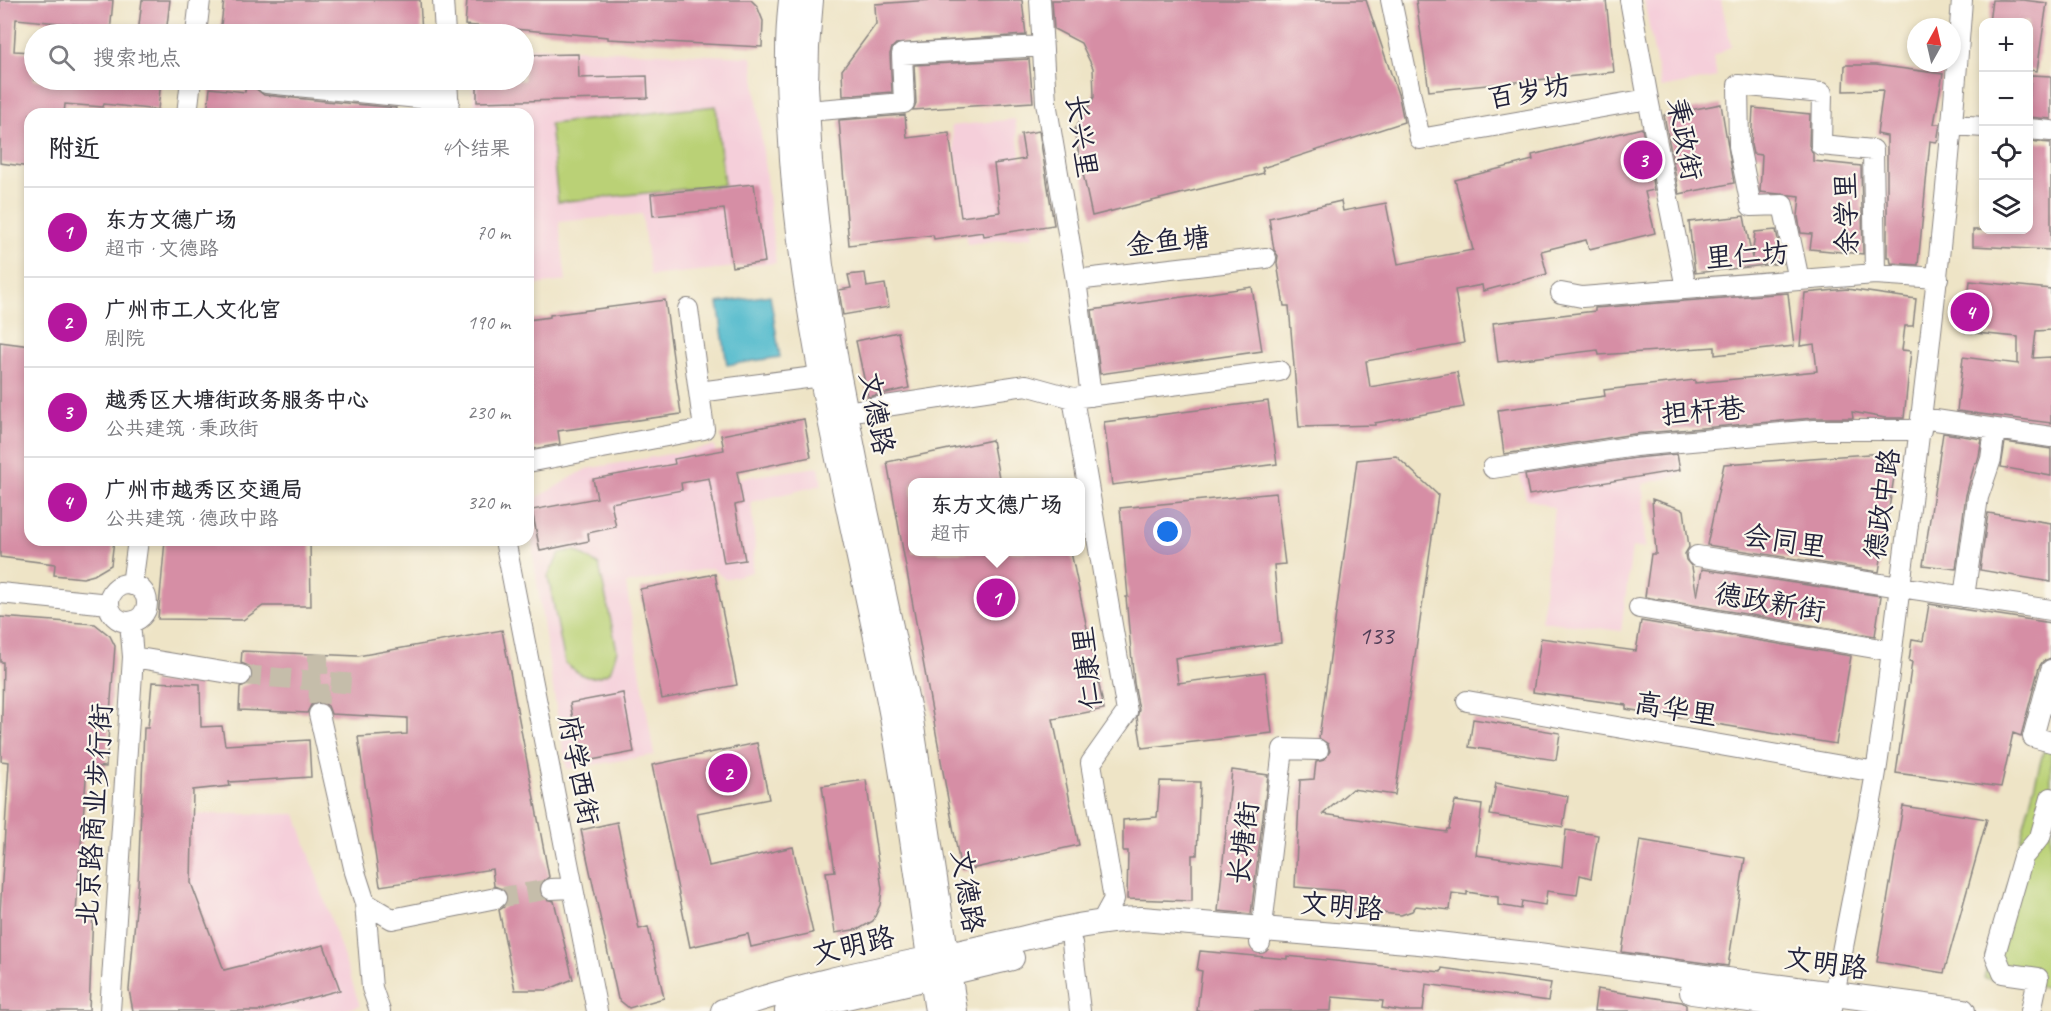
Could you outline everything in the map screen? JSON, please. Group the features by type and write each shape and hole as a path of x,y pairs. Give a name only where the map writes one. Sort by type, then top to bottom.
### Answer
{"main road":[{"name":"文德路","path":"791,0 788,78 801,255 822,376 890,701 939,965 955,1011"},
{"name":"文德路","path":"811,0 807,47 807,111 821,266 846,412 912,720 939,965 937,1011"},
{"name":"文明路","path":"787,1011 939,965 1101,921 1142,919 1519,970 1831,1006 1963,1011"},
{"name":"文明路","path":"723,1011 819,983 1114,935 1261,936"}],"street":[{"path":"197,24 200,0"},
{"path":"443,0 444,24"},
{"name":"长兴里","path":"1040,0 1046,102 1076,280 1082,397"},
{"name":"百岁坊","path":"1391,0 1420,140 1648,99"},
{"name":"秉政街","path":"1630,0 1686,288"},
{"name":"德政中路","path":"1831,1006 1876,772 1892,651 1938,278 1962,0"},
{"path":"807,111 904,103 902,54 1042,45"},
{"name":"余学里","path":"1799,280 1783,205 1751,206 1740,146 1738,85 1822,93 1821,145 1874,150 1875,274"},
{"path":"188,108 190,90"},
{"path":"319,90 449,107 448,90"},
{"path":"1953,125 1979,127"},
{"path":"2033,129 2051,131"},
{"name":"金鱼塘","path":"1076,280 1266,258"},
{"name":"里仁坊","path":"1561,293 1582,297 1875,274 1938,278"},
{"path":"534,461 704,429 688,309"},
{"path":"846,412 1026,385 1082,397 1279,372"},
{"path":"699,392 822,376"},
{"name":"仁康里","path":"1082,397 1127,712 1091,763 1114,899 1101,921"},
{"name":"担杆巷","path":"1493,468 1646,445 1815,430 1921,424 1995,429 2051,437"},
{"path":"1965,597 1978,497 1991,459 1995,429"},
{"path":"132,585 137,546"},
{"name":"府学西街","path":"506,546 597,1011"},
{"name":"会同里","path":"1697,556 2051,610"},
{"path":"123,585 132,585 141,589 147,606 141,617 130,622 123,622 113,615 109,604 112,592 123,585"},
{"path":"0,593 109,604"},
{"name":"德政新街","path":"1639,608 1892,651"},
{"name":"北京路商业步行街","path":"110,1011 133,657 130,622"},
{"path":"133,657 241,675"},
{"path":"2051,670 2033,737 2051,742"},
{"name":"高华里","path":"1467,701 1876,772"},
{"path":"319,714 365,903 372,988 380,1011"},
{"name":"长塘街","path":"1261,936 1283,749 1318,750"},
{"path":"2031,1011 2038,978 2003,973 1995,954 2023,857 2040,837 2051,798"},
{"path":"551,889 573,888"},
{"path":"365,903 392,919 496,898"},
{"path":"1072,943 1080,1011"}],"shaded area":[{"path":"1644,0 1721,0 1731,46 1713,57 1717,77 1661,88"},
{"path":"534,47 752,57 776,263 650,276 642,214 559,222 566,281 534,285 534,108 475,108 472,90 534,90"},
{"path":"1015,119 1033,236 967,244 951,126"},
{"path":"1678,445 1683,474 1643,484 1645,548 1632,548 1621,631 1541,621 1554,508 1526,498 1519,471"},
{"path":"714,446 723,480 819,467 822,485 751,502 755,545 752,572 725,579 712,568 626,584 654,755 567,769 535,570 532,546 534,499 586,469"},
{"path":"191,814 296,814 360,1006 340,1011 245,1011 220,960 191,883"}],"green space":[{"path":"716,106 724,185 558,202 550,124"},
{"path":"576,551 599,565 617,650 610,672 596,677 581,675 565,663 548,576 560,553"},
{"path":"2045,745 2051,747 2051,988 1984,978"}],"water":[{"path":"770,295 780,357 727,365 718,303"}],"building":[{"path":"0,0 113,0 111,24 71,24 16,19 14,51 24,52 24,90 160,90 158,108 65,104 65,108 24,108 24,166 0,163"},
{"path":"142,0 170,0 167,24 139,24"},
{"path":"224,0 420,0 421,24 221,24"},
{"path":"467,0 751,0 757,6 763,21 762,47 608,39 608,37 534,31 534,24 465,24"},
{"path":"931,0 1022,0 1026,35 896,44 890,54 892,92 843,96 842,70 876,24 875,4"},
{"path":"1052,0 1366,0 1399,97 1404,122 1262,168 1264,173 1092,216 1074,131 1094,97 1093,68 1081,43 1054,29"},
{"path":"1416,0 1606,0 1614,72 1429,91"},
{"path":"1992,0 2047,3 2037,71 2033,71 2033,18 1990,18"},
{"path":"578,54 579,78 647,76 648,98 477,102 477,90 534,90 534,55"},
{"path":"1029,59 1033,102 913,110 916,103 914,65"},
{"path":"1845,65 1876,65 1907,69 1907,72 1943,74 1934,124 1940,124 1937,142 1930,141 1918,265 1891,263 1890,257 1887,257 1887,136 1877,134 1883,90 1844,91"},
{"path":"2033,75 2051,76 2051,119 2033,117"},
{"path":"210,90 245,92 245,90 258,90 264,95 396,108 208,108"},
{"path":"1721,104 1734,183 1679,194 1664,115"},
{"path":"1753,108 1810,114 1809,145 1813,161 1861,166 1863,254 1810,249 1812,234 1801,233 1798,217 1800,196 1760,192 1762,155 1753,154 1751,145"},
{"path":"905,115 907,138 949,133 961,217 1000,212 994,164 1025,159 1021,134 1039,131 1054,225 984,236 983,232 934,239 933,235 849,245 839,120"},
{"path":"1642,128 1654,190 1645,192 1655,233 1589,249 1586,240 1541,251 1547,274 1483,291 1482,285 1455,290 1464,343 1366,361 1370,387 1457,372 1464,407 1375,423 1375,425 1299,427 1289,306 1284,306 1277,263 1278,256 1274,250 1269,218 1341,201 1343,211 1386,203 1398,264 1473,250 1455,180 1533,160 1532,155"},
{"path":"2033,141 2051,143 2051,250 1973,246 1973,230 1979,230 1979,234 2033,234"},
{"path":"754,184 765,262 732,267 724,209 653,216 651,194"},
{"path":"1744,216 1752,258 1755,232 1776,230 1783,263 1695,273 1689,222"},
{"path":"865,273 867,287 885,284 889,307 843,315 839,290 851,288 848,275"},
{"path":"1970,281 2051,289 2051,330 2036,331 2033,358 2051,357 2051,423 1957,411 1963,357 2018,364 2018,337 1965,332"},
{"path":"1252,287 1262,351 1100,374 1092,310"},
{"path":"1847,289 1916,299 1913,326 1905,326 1902,350 1911,351 1904,418 1885,418 1852,412 1853,418 1814,418 1634,434 1504,454 1498,410 1605,396 1604,390 1695,380 1695,383 1817,371 1814,344 1800,346 1805,293"},
{"path":"1788,293 1794,346 1715,355 1715,347 1599,355 1598,350 1498,362 1493,323 1595,311 1595,308"},
{"path":"665,300 681,414 558,431 560,444 534,449 534,319 550,317 550,315"},
{"path":"898,332 909,388 868,397 856,341"},
{"path":"0,342 24,345 24,546 113,546 111,565 94,575 83,578 54,575 55,564 0,557"},
{"path":"1268,401 1277,464 1112,485 1104,422"},
{"path":"804,419 811,457 737,472 743,503 735,505 745,560 724,563 709,478 681,483 682,490 611,503 616,527 588,533 589,541 540,551 534,510 597,498 593,479 675,464 674,459 724,450 721,435"},
{"path":"1943,433 1982,439 1966,495 1956,569 1923,565"},
{"path":"992,440 999,478 908,478 908,556 1072,556 1104,709 1053,719 1079,845 961,871 887,462"},
{"path":"2005,442 2051,449 2051,476 2001,467"},
{"path":"1898,452 1879,572 1707,545 1724,464"},
{"path":"1677,454 1680,470 1529,495 1525,475"},
{"path":"1396,456 1438,495 1395,795 1352,789 1323,814 1446,832 1449,829 1455,801 1482,805 1476,855 1562,867 1566,830 1598,835 1591,878 1580,875 1577,895 1547,891 1545,905 1522,901 1521,909 1498,905 1498,897 1467,892 1467,895 1452,893 1450,910 1416,906 1412,911 1401,915 1343,909 1345,891 1295,887 1300,780 1314,779 1316,762 1324,760 1330,751 1328,744 1319,738 1357,460"},
{"path":"1276,493 1285,564 1274,565 1281,643 1175,658 1178,683 1265,672 1272,733 1142,748 1126,597 1128,597 1120,508"},
{"path":"1652,499 1684,510 1689,547 1685,554 1686,560 1692,567 1697,597 1702,569 1881,596 1875,636 1645,597 1651,554 1656,554"},
{"path":"1988,513 2051,523 2051,582 1980,570"},
{"path":"164,546 310,546 311,606 263,606 243,620 158,619"},
{"path":"715,574 737,685 662,699 640,589"},
{"path":"1929,604 2051,623 2051,658 2043,661 2039,667 2021,736 2013,733 2001,787 1896,773 1912,662 1909,661 1912,639 1923,641"},
{"path":"0,617 95,624 110,636 115,646 106,767 87,766 76,913 93,913 89,1011 0,1011 0,913 9,762 1,761 3,662 0,662"},
{"path":"1641,621 1851,656 1836,744 1626,709 1626,705 1533,692 1541,638 1636,651"},
{"path":"502,630 549,877 541,883 539,890 545,899 554,901 573,979 547,990 515,990 499,910 504,907 508,896 505,890 494,886 492,869 380,886 358,737 407,734 407,718 331,714 328,706 322,702 311,705 307,713 239,710 240,687 250,683 253,676 249,666 241,663 242,651 358,656"},
{"path":"152,682 200,684 201,727 222,726 225,745 309,740 311,777 229,782 230,786 193,790 191,883 224,970 324,945 340,990 260,1011 133,1011 129,990 138,885 144,728 148,728"},
{"path":"623,693 634,752 581,762 570,703"},
{"path":"1473,719 1560,733 1556,760 1469,747"},
{"path":"757,743 769,799 697,813 709,866 793,847 813,933 751,947 748,934 690,947 652,765"},
{"path":"1232,770 1268,775 1251,914 1218,911"},
{"path":"866,780 882,889 880,905 873,921 859,929 835,933 826,872 835,871 822,786"},
{"path":"1160,781 1200,782 1197,855 1192,855 1192,901 1127,899 1128,851 1123,851 1123,820 1157,817"},
{"path":"1496,783 1568,796 1563,827 1490,815"},
{"path":"1903,806 1987,819 1944,973 1877,962"},
{"path":"617,822 639,929 648,927 664,998 629,1008 618,999 581,830"},
{"path":"1640,840 1745,858 1728,966 1622,952"},
{"path":"1200,951 1287,959 1287,956 1441,972 1442,968 1551,983 1548,1001 1426,984 1423,1011 1382,1008 1383,1001 1332,997 1331,1011 1197,1011 1202,971 1197,970"},
{"path":"1597,989 1682,1002 1686,1005 1686,1011 1594,1011"}],"tunnel":[{"path":"318,654 319,714"},
{"path":"241,675 357,684"},
{"path":"496,898 551,889"}],"place":[{"name":"越秀区大塘街政务服务中心","path":"1643,160"},
{"name":"广州市越秀区交通局","path":"1970,312"},
{"name":"东方文德广场","path":"996,598"},
{"name":"广州市工人文化宫","path":"728,773"}]}
